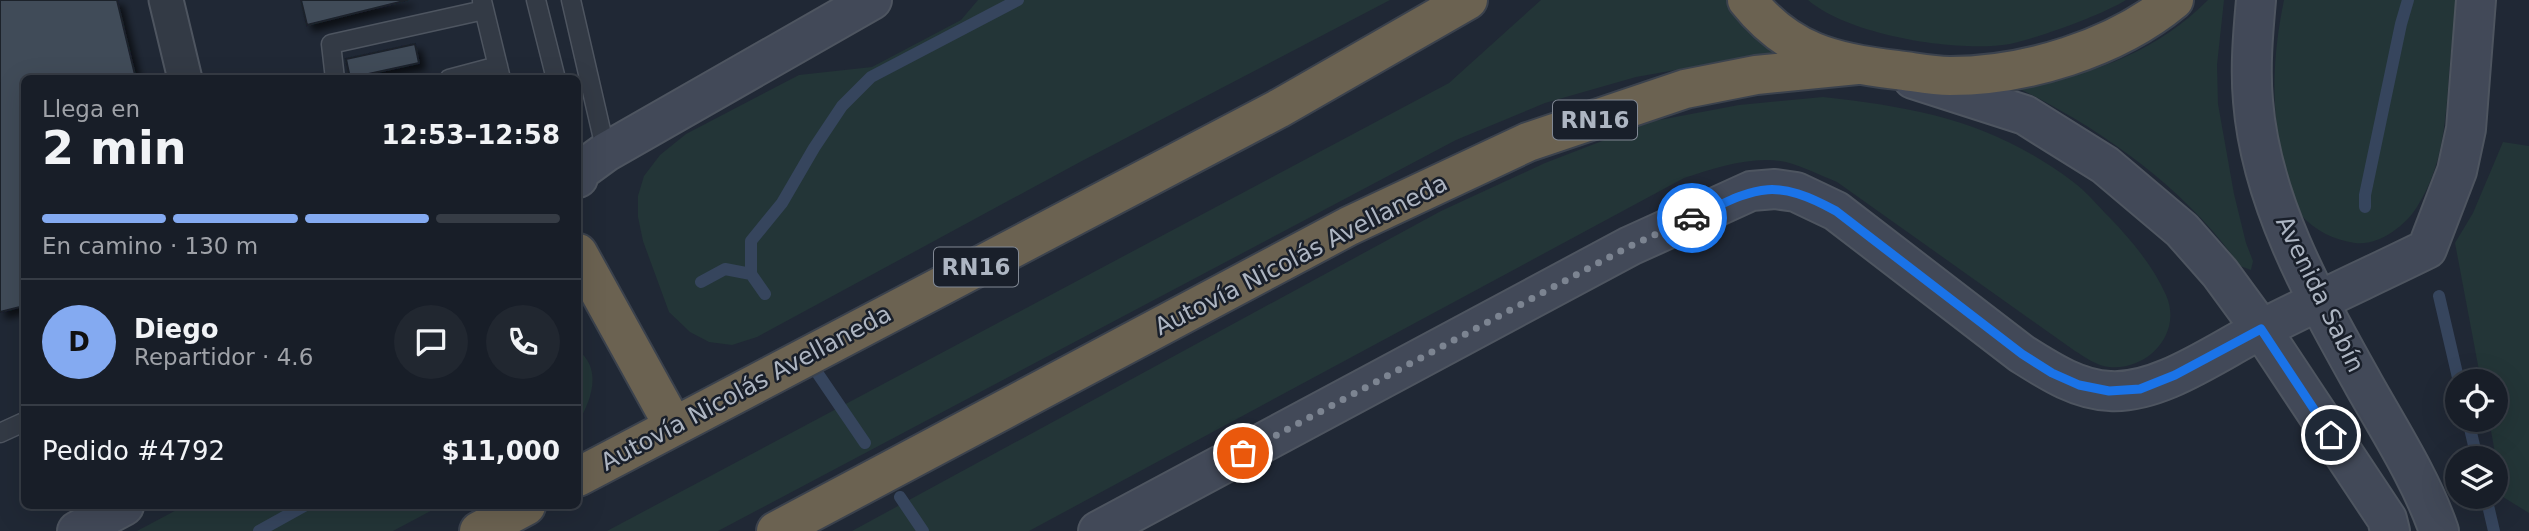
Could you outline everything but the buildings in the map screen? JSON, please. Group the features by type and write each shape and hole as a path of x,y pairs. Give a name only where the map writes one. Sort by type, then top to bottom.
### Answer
{"highway":[{"name":"Autovía Nicolás Avellaneda","path":"581,475 1278,109 1468,0"},
{"name":"RN16","path":"1747,0 1785,39 1812,52 1867,67 1947,76 1988,74 2066,57 2134,27 2174,0"},
{"name":"Autovía Nicolás Avellaneda","path":"776,531 1349,226 1528,142 1685,89 1756,75 1867,67"},
{"path":"581,258 673,425"},
{"path":"479,531 520,509"}],"street":[{"path":"166,0 184,75"},
{"path":"585,166 872,0"},
{"name":"Avenida Sabín","path":"2256,0 2253,101 2263,161 2280,214 2318,302 2426,495 2439,531"},
{"path":"1098,531 1630,246 1751,191 1796,191 1836,211 2022,354 2052,373 2079,385 2109,391 2140,389 2175,375 2261,329 2427,249 2457,171 2466,129 2476,0"},
{"path":"1867,67 2025,115 2105,165 2182,230 2220,273 2261,329 2387,519 2390,531"},
{"path":"77,531 118,509"}],"lane":[{"path":"536,0 555,75"},
{"path":"571,0 577,75"},
{"path":"335,75 331,44 483,5 499,73"},
{"path":"581,119 585,166"},
{"path":"0,433 21,423"}],"shaded area":[{"path":"978,0 1390,0 1080,162 757,337 732,345 709,342 690,332 669,312 643,241 638,217 638,196 644,176 660,155 686,134 799,75 872,67 961,20"},
{"path":"1541,0 1731,0 1789,50 1636,77 1545,103 1456,140 718,531 607,531 1449,83"},
{"path":"1808,0 2126,0 2102,12 2022,41 1988,46 1962,46 1876,32 1849,23"},
{"path":"2208,0 2224,0 2217,65 2218,104 2234,194 2253,261 2251,270 2240,266 2194,210 2139,162 2078,121 2014,86 2068,77 2118,60 2166,35"},
{"path":"2284,0 2460,0 2454,26 2444,132 2430,183 2406,221 2382,238 2364,243 2340,240 2312,225 2296,208 2278,138 2274,92"},
{"path":"1823,97 1891,106 1954,121 2013,144 2072,181 2126,236 2161,284 2170,309 2166,336 2149,356 2137,363 2109,367 2096,363 2075,351 1837,182 1786,162 1747,161 1684,178 1029,531 852,531 1441,211 1545,163 1654,121 1739,105"},
{"path":"2503,142 2529,146 2529,513 2508,500 2508,446 2494,446 2491,432 2508,432 2508,369 2479,369 2455,243 2473,213"},
{"path":"581,353 586,358 592,376 587,405 581,417"},
{"path":"178,509 434,509 393,531 137,531"}],"waterway":[{"path":"765,294 751,274 751,241 782,203 842,106 871,77 1018,0"},
{"path":"2365,207 2365,195 2408,0"},
{"path":"701,282 725,269 751,274"},
{"path":"2439,296 2456,369"},
{"path":"816,371 865,443"},
{"path":"2471,432 2474,446"},
{"path":"900,497 923,531"},
{"path":"259,531 299,509"},
{"path":"2489,509 2494,531"}],"way so far":[{"path":"1243,453 1630,246 1692,218"}],"route":[{"path":"1692,218 1751,191 1796,191 1836,211 2022,354 2052,373 2079,385 2109,391 2140,389 2175,375 2261,329 2331,435"}]}
